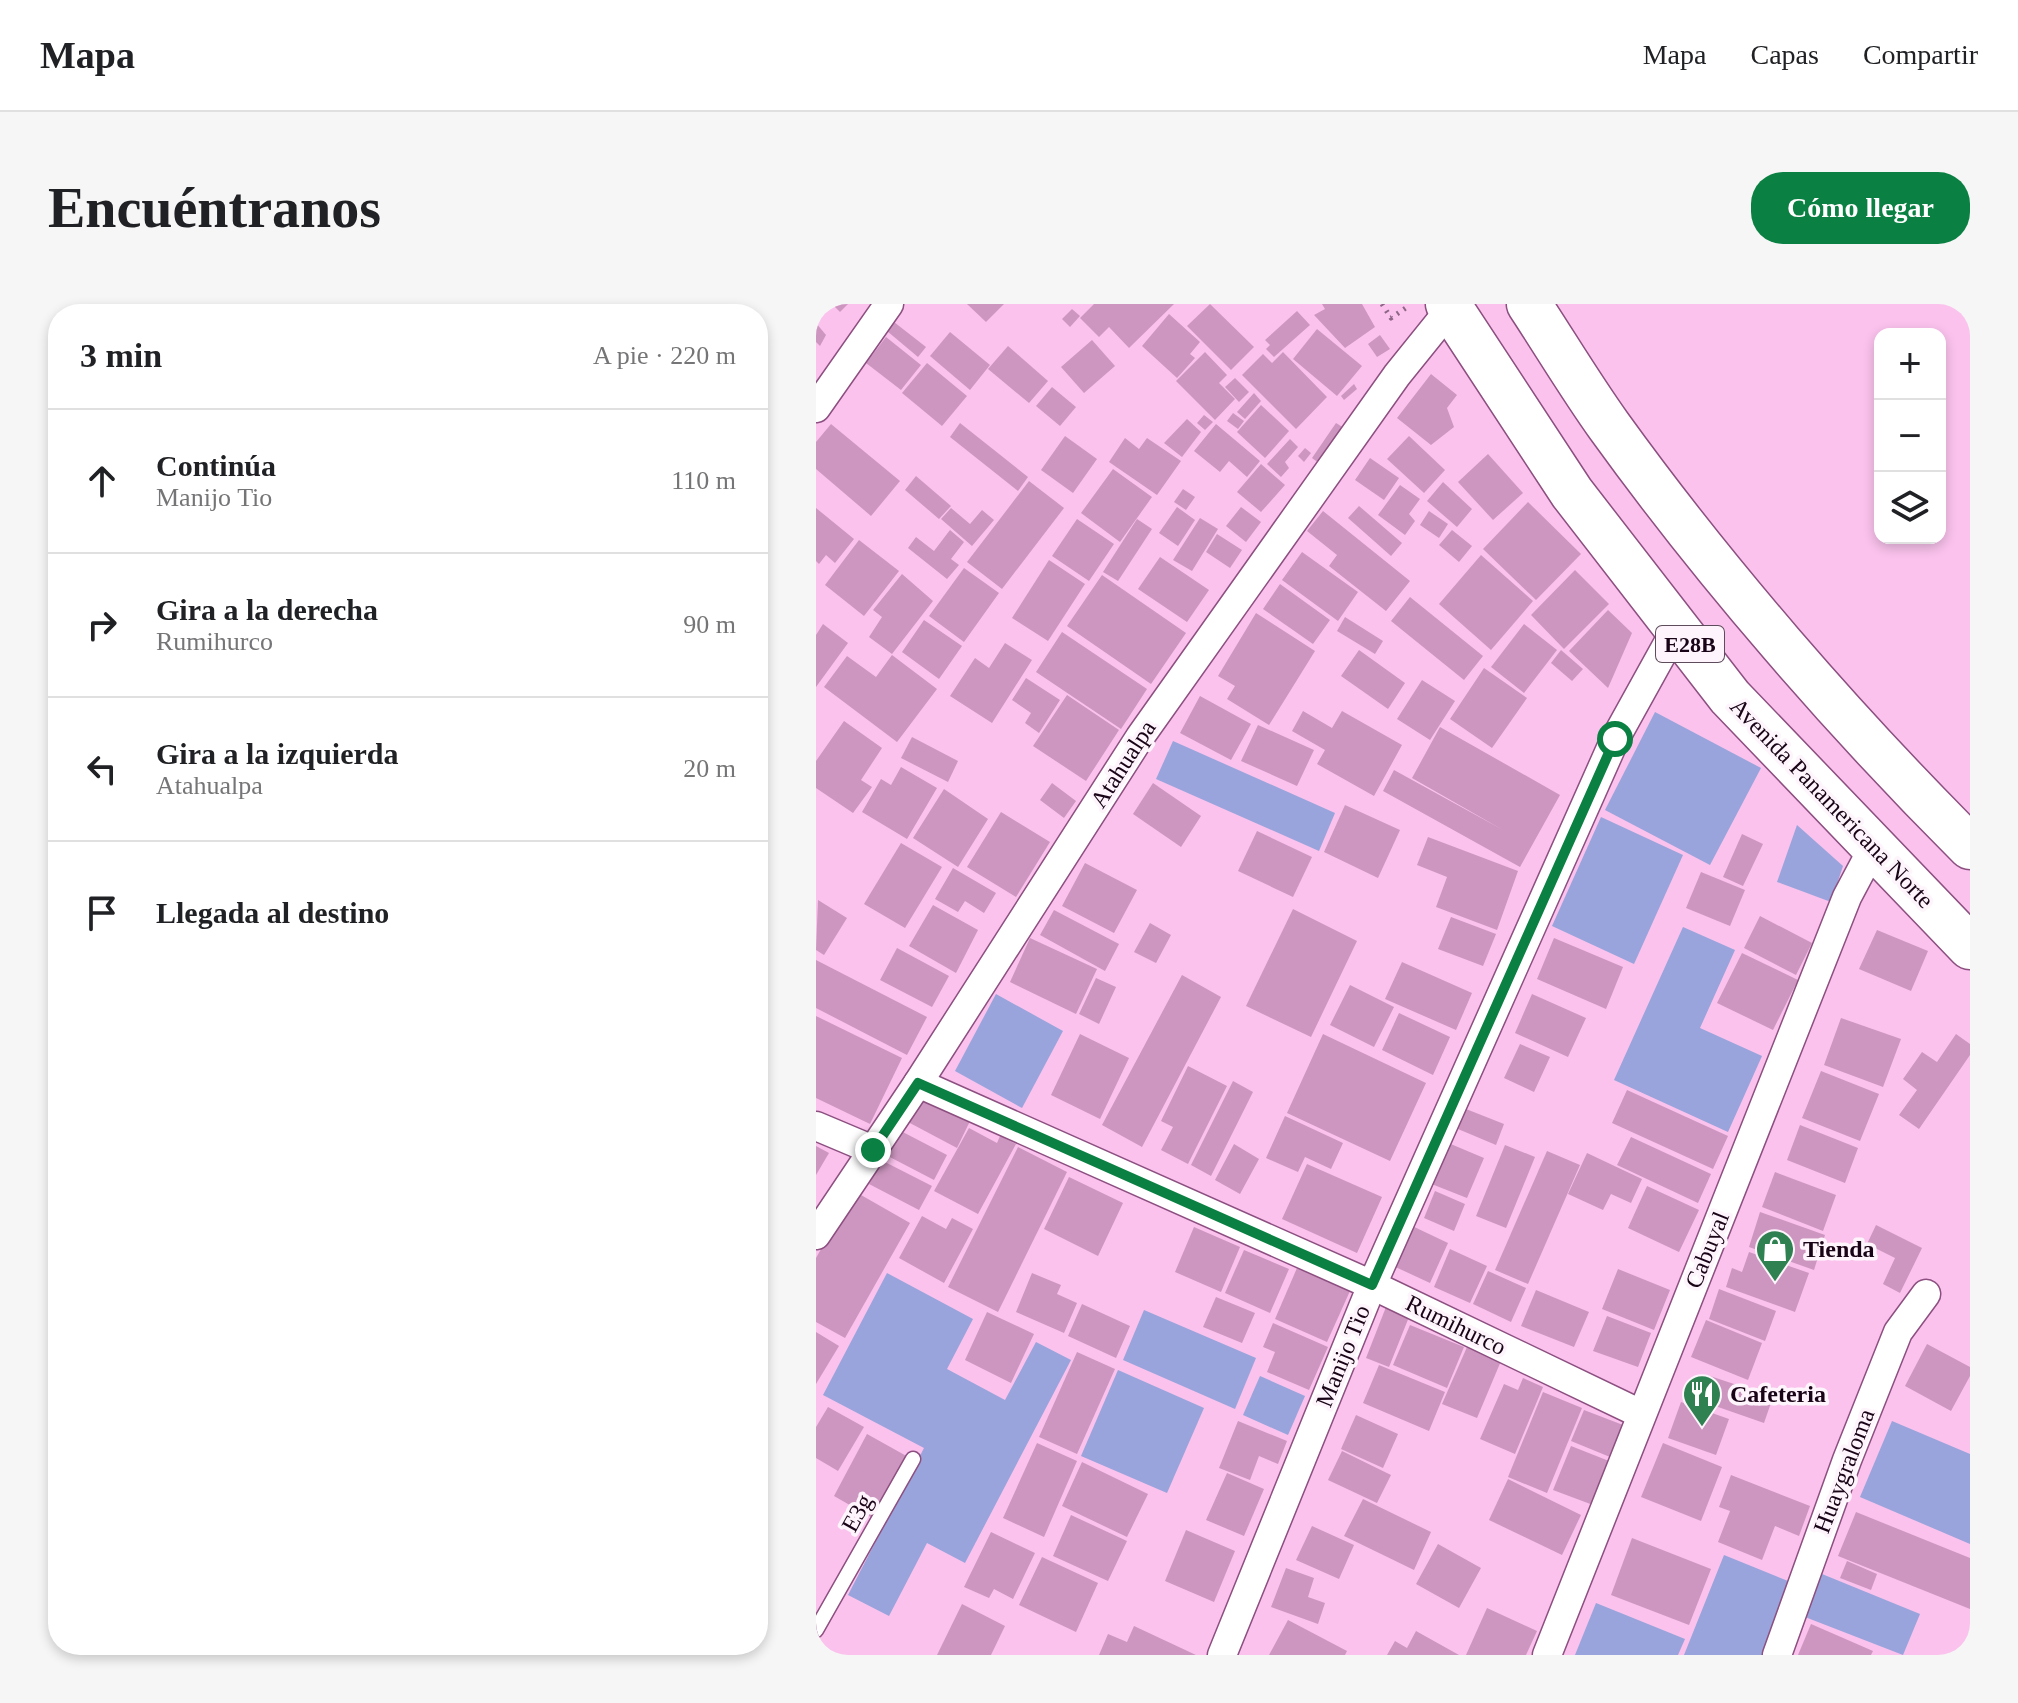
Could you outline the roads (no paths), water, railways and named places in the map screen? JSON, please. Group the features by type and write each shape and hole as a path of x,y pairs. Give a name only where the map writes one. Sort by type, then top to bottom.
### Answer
{"highway":[{"name":"E28B","path":"1529,304 1609,426 1719,568 1838,707 1970,847"},
{"name":"Avenida Panamericana Norte","path":"1437,305 1572,493 1730,697 1970,947"}],"street":[{"path":"816,408 889,304"},
{"name":"Atahualpa","path":"816,1235 918,1083 1140,737 1397,375 1437,305"},
{"name":"Manijo Tio","path":"1222,1655 1372,1285 1615,739 1677,627"},
{"name":"Cabuyal","path":"1547,1655 1847,897 1873,848"},
{"name":"Rumihurco","path":"918,1083 1372,1285 1641,1414"},
{"path":"816,1126 873,1150"},
{"name":"Huaygraloma","path":"1777,1655 1847,1460 1898,1332 1926,1294"}],"lane":[{"name":"E3g","path":"816,1630 913,1459"}],"place":[{"name":"Tienda","path":"1775,1283"},
{"name":"Cafeteria","path":"1702,1428"}]}
